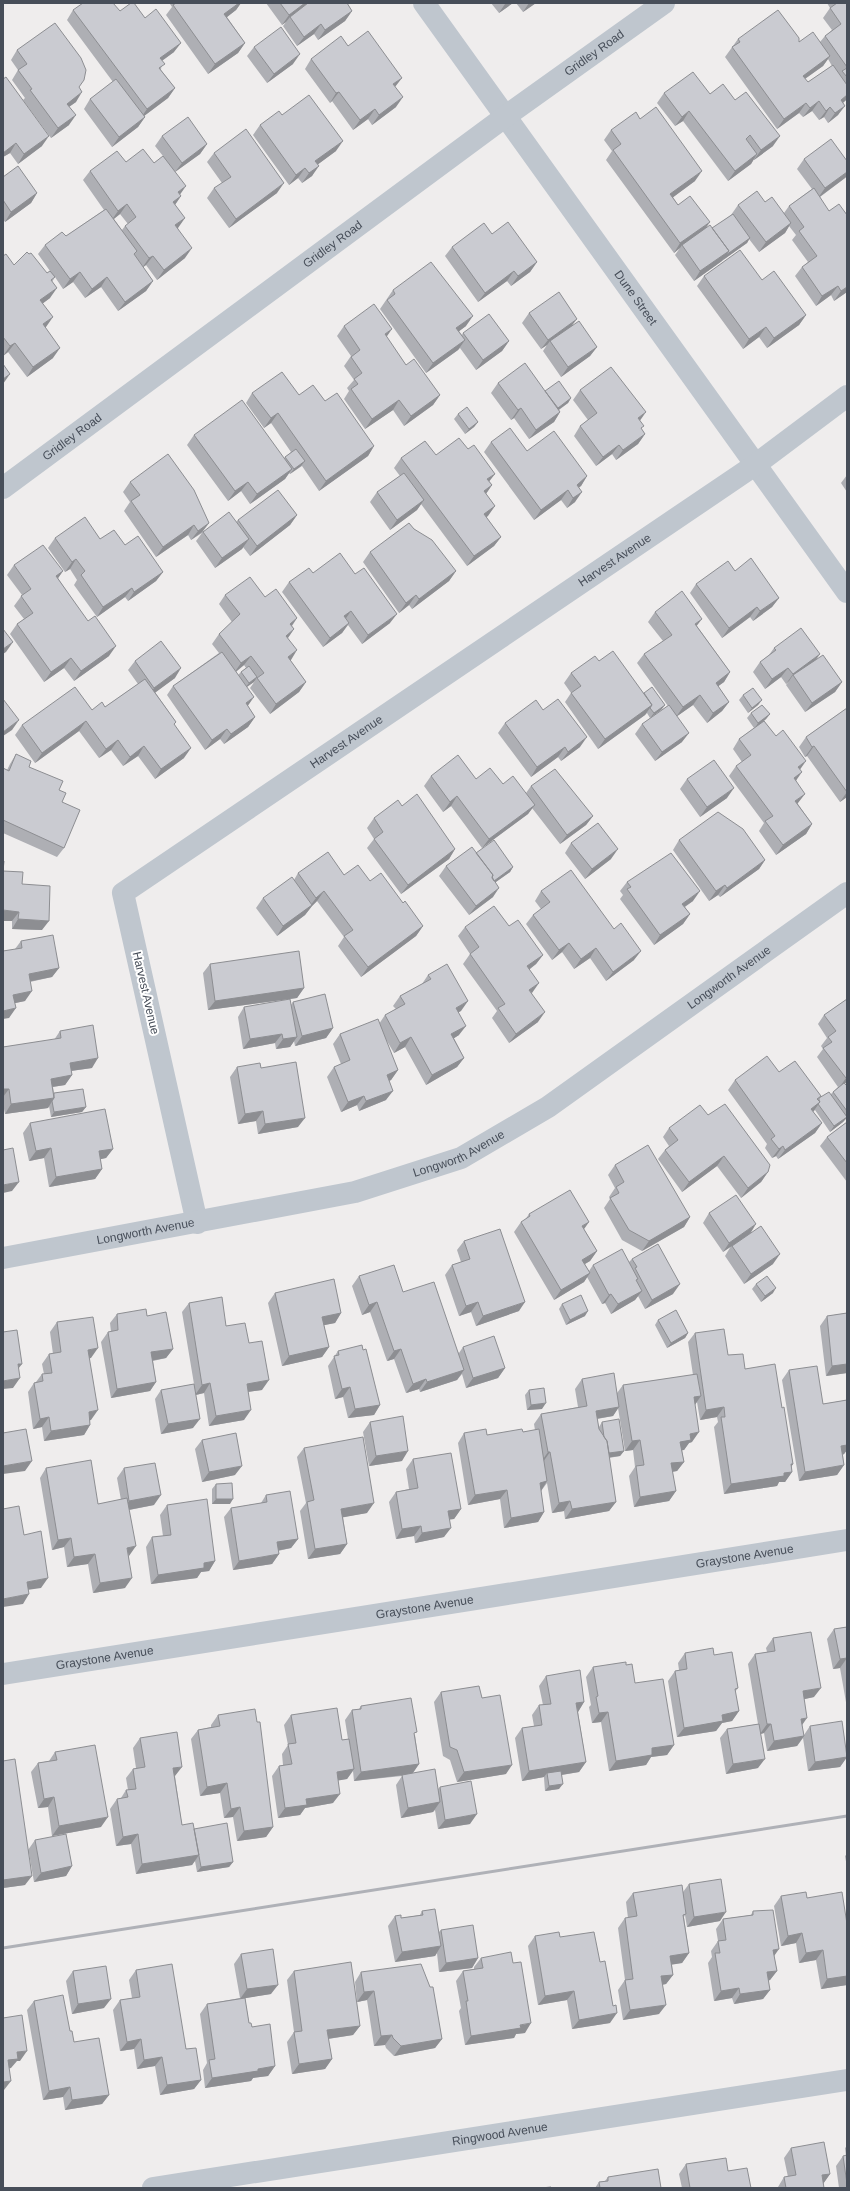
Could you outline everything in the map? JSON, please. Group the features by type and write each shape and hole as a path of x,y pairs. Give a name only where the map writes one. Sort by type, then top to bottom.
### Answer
{"street":[{"name":"Dune Street","path":"424,3 847,592"},
{"name":"Gridley Road","path":"3,488 506,116 664,3"},
{"name":"Harvest Avenue","path":"197,1223 123,893 755,465 847,396"},
{"name":"Longworth Avenue","path":"3,1258 197,1223 355,1192 461,1158 548,1107 847,893"},
{"name":"Graystone Avenue","path":"3,1674 847,1540"},
{"name":"Ringwood Avenue","path":"153,2188 847,2080"}],"building":[{"path":"83,3 113,3 120,11 131,3 134,3 145,18 156,9 181,43 160,58 165,64 159,68 175,88 147,109 73,10"},
{"path":"176,3 239,3 224,14 245,43 215,64 173,5"},
{"path":"280,3 305,3 289,15"},
{"path":"308,3 347,3 352,11 325,30 321,24 304,37 290,17"},
{"path":"837,3 847,3 847,67 825,36 841,24 830,8"},
{"path":"778,10 799,38 799,42 813,32 830,56 803,76 808,82 833,65 847,85 847,95 841,100 845,106 835,113 830,107 826,111 819,101 810,108 806,103 784,119 732,47 740,42 738,39"},
{"path":"55,23 81,58 86,70 84,80 79,87 82,92 67,104 76,115 58,128 30,90 32,89 18,70 27,64 17,50"},
{"path":"281,27 300,54 274,74 254,47"},
{"path":"368,31 402,78 393,84 403,97 379,115 375,109 360,120 339,92 336,93 311,59 341,36 348,46"},
{"path":"847,68 847,77 842,71"},
{"path":"693,72 710,94 723,84 735,100 746,92 780,136 761,150 750,135 746,139 757,154 735,171 689,111 682,117 664,93"},
{"path":"6,77 49,136 24,154 16,143 3,153 3,79"},
{"path":"116,79 145,117 119,137 90,99"},
{"path":"309,95 343,141 315,161 319,166 309,173 305,168 296,175 260,125 279,111 282,115"},
{"path":"656,107 702,171 670,194 678,205 690,196 710,222 680,243 613,150 621,144 611,130 636,112 640,119"},
{"path":"188,117 207,144 182,163 162,136"},
{"path":"246,129 284,183 236,219 214,188 231,177 214,153"},
{"path":"831,139 847,161 847,172 825,188 804,159"},
{"path":"143,149 154,163 163,156 186,186 178,192 181,196 173,202 185,218 175,225 192,248 164,270 153,256 149,258 125,226 136,217 127,204 118,211 90,171 117,151 126,162"},
{"path":"18,166 37,193 11,212 3,200 3,177"},
{"path":"814,188 829,211 839,204 847,215 847,287 841,291 838,286 822,296 802,267 817,256 799,231 804,227 789,206"},
{"path":"757,191 765,202 772,197 791,223 766,242 738,205"},
{"path":"106,209 137,251 134,254 153,281 125,302 107,277 92,289 80,272 70,279 45,245 62,232 66,236"},
{"path":"733,214 750,238 726,255 729,251 712,228"},
{"path":"508,222 537,262 518,276 514,271 485,293 452,247 484,223 492,234"},
{"path":"710,225 729,251 700,271 682,245"},
{"path":"740,250 762,280 774,271 806,315 774,338 766,327 749,339 704,276"},
{"path":"27,252 29,254 31,253 47,273 50,271 55,277 51,280 57,288 40,300 53,317 43,324 60,348 33,367 15,343 10,346 3,337 3,256 6,254 14,265"},
{"path":"431,262 473,316 456,328 465,340 433,363 387,300 395,294 393,290"},
{"path":"559,292 577,319 548,340 529,313"},
{"path":"374,304 392,329 385,334 406,365 414,359 440,395 411,416 399,400 372,419 351,389 358,384 354,379 362,373 351,357 360,350 344,326"},
{"path":"489,314 509,341 483,360 463,333"},
{"path":"579,321 597,347 568,367 550,341"},
{"path":"525,363 560,412 536,430 521,408 518,410 498,383"},
{"path":"3,364 10,374 3,379"},
{"path":"611,367 646,412 638,418 644,426 641,428 645,434 623,450 619,445 603,457 580,426 597,413 580,390"},
{"path":"282,372 299,395 313,385 325,401 337,393 374,446 326,481 278,413 271,418 252,393"},
{"path":"559,381 571,398 558,408 545,391"},
{"path":"242,400 292,469 257,494 248,482 235,491 194,435"},
{"path":"467,407 478,422 469,429 458,414"},
{"path":"510,428 527,451 554,431 587,476 577,485 582,492 573,498 568,490 541,510 491,442"},
{"path":"459,438 468,449 474,445 495,474 487,479 492,485 484,491 495,506 484,514 501,537 474,556 401,458 425,441 436,455"},
{"path":"296,449 305,461 294,469 285,457"},
{"path":"168,454 194,490 209,523 198,531 194,525 163,547 131,501 140,495 130,482"},
{"path":"404,473 424,500 397,520 377,492"},
{"path":"278,490 297,515 257,546 238,520"},
{"path":"229,512 249,539 222,558 203,532"},
{"path":"85,517 100,539 114,530 125,545 138,536 163,572 134,592 132,588 103,607 81,575 85,571 76,559 72,562 55,538"},
{"path":"409,523 414,529 432,540 456,571 419,599 416,595 406,603 370,552"},
{"path":"43,545 63,571 56,576 88,621 95,616 116,646 81,671 71,658 51,672 17,624 33,613 21,596 31,589 14,565"},
{"path":"340,553 355,574 364,568 397,614 368,635 351,611 344,616 349,623 330,638 289,582 309,568 313,573"},
{"path":"751,558 779,598 760,611 757,607 729,628 696,584 728,561 735,571"},
{"path":"250,577 265,597 276,589 297,618 290,624 294,629 286,636 297,650 288,657 306,682 276,704 257,678 264,673 251,656 241,663 219,634 240,614 225,595"},
{"path":"682,591 702,619 695,624 730,672 716,683 729,702 713,713 700,695 683,707 644,654 672,635 655,612"},
{"path":"801,628 820,654 793,674 788,668 772,679 760,662 776,650 774,648"},
{"path":"3,629 13,642 3,649"},
{"path":"161,641 181,668 154,688 135,661"},
{"path":"613,651 652,705 605,739 571,693 581,686 571,673 595,656 599,661"},
{"path":"222,652 254,697 246,703 255,717 231,734 227,729 212,740 173,686"},
{"path":"823,655 842,682 812,703 793,675"},
{"path":"249,666 257,677 249,683 241,672"},
{"path":"145,679 176,722 174,724 191,748 161,769 144,746 130,757 118,740 106,749 86,721 42,753 22,725 75,687 92,710 102,702 105,707"},
{"path":"652,687 665,705 654,713 650,708 652,705 644,693"},
{"path":"753,688 762,700 752,708 743,695"},
{"path":"3,699 19,720 3,732"},
{"path":"558,699 587,737 568,752 565,747 537,767 505,723 536,700 543,710"},
{"path":"669,705 689,733 662,752 642,724"},
{"path":"762,705 770,714 758,723 751,713"},
{"path":"847,708 847,792 806,737"},
{"path":"764,721 776,736 783,730 806,761 798,767 802,772 794,778 805,794 795,801 812,824 783,845 765,821 773,816 736,766 751,755 739,739"},
{"path":"16,754 31,761 29,767 63,781 59,790 66,793 62,802 80,810 64,848 3,820 3,768 9,771"},
{"path":"458,755 476,779 490,768 503,784 513,776 535,805 489,839 457,796 450,802 431,776"},
{"path":"714,760 734,788 707,807 687,779"},
{"path":"555,769 593,816 567,835 531,786"},
{"path":"417,794 455,849 408,885 374,839 383,832 374,818 398,800 402,806"},
{"path":"718,812 743,829 765,860 727,888 725,885 716,891 679,840"},
{"path":"598,823 618,849 592,869 571,843"},
{"path":"494,840 513,867 494,881 492,878 493,875 476,853"},
{"path":"472,847 493,875 492,877 499,888 476,906 446,866"},
{"path":"328,852 344,875 358,865 370,881 381,873 403,903 405,901 423,926 368,967 344,936 353,930 324,891 316,898 298,873"},
{"path":"671,853 700,891 682,904 690,914 660,935 627,889 631,887 627,882"},
{"path":"571,870 614,929 621,923 641,951 613,972 596,948 581,959 569,943 559,950 533,915 550,902 541,891"},
{"path":"3,871 23,872 22,884 50,886 49,921 18,919 19,912 3,910"},
{"path":"292,877 312,905 283,926 263,898"},
{"path":"494,906 509,926 518,920 543,955 527,966 539,983 529,990 545,1012 516,1034 498,1008 505,1004 470,954 479,947 465,927"},
{"path":"53,935 59,968 29,974 32,991 13,995 16,1008 3,1011 3,951 22,948 21,941"},
{"path":"299,951 304,988 215,1001 210,964"},
{"path":"447,964 468,1001 456,1008 466,1026 451,1034 464,1058 432,1075 411,1037 400,1043 385,1015 405,1004 400,996 431,979 428,975"},
{"path":"325,994 333,1028 302,1036 293,1002"},
{"path":"290,999 297,1037 283,1039 282,1034 250,1039 244,1007"},
{"path":"847,999 846,1078 823,1048 832,1042 828,1037 836,1031 824,1015"},
{"path":"378,1019 398,1070 387,1075 393,1091 366,1101 364,1096 348,1102 334,1067 350,1060 340,1034"},
{"path":"93,1025 98,1058 70,1063 72,1075 51,1079 54,1098 11,1104 9,1089 3,1089 3,1047 61,1038 60,1031"},
{"path":"767,1056 779,1072 795,1061 821,1096 817,1099 820,1102 811,1109 822,1123 785,1150 783,1146 779,1149 771,1139 775,1136 735,1080"},
{"path":"296,1062 305,1118 265,1124 263,1111 245,1114 237,1067 260,1063 261,1068"},
{"path":"844,1083 847,1086 847,1111 833,1092"},
{"path":"83,1089 86,1107 54,1112 52,1101 54,1098 54,1093"},
{"path":"829,1092 847,1117 834,1126 818,1104 820,1102 819,1098"},
{"path":"725,1104 770,1165 768,1172 748,1188 724,1156 689,1182 665,1150 678,1140 669,1128 700,1105 708,1115"},
{"path":"105,1109 113,1149 99,1151 102,1169 56,1177 51,1148 36,1151 30,1123"},
{"path":"847,1122 847,1163 827,1137"},
{"path":"648,1145 690,1217 649,1241 629,1230 610,1198 619,1193 616,1187 624,1182 615,1165"},
{"path":"13,1148 19,1182 3,1185 3,1150"},
{"path":"570,1190 589,1222 582,1226 597,1251 582,1260 590,1273 561,1290 521,1222 530,1216 529,1214"},
{"path":"736,1195 756,1224 729,1243 709,1213"},
{"path":"761,1226 780,1254 751,1274 732,1246"},
{"path":"500,1229 525,1302 483,1316 478,1302 466,1306 452,1265 470,1259 464,1241"},
{"path":"658,1244 680,1284 652,1300 635,1268 637,1267 632,1259"},
{"path":"622,1249 638,1279 636,1280 642,1291 618,1304 611,1294 609,1295 593,1265"},
{"path":"394,1265 403,1292 434,1282 464,1370 427,1382 426,1379 413,1384 401,1349 394,1351 377,1302 369,1305 359,1276"},
{"path":"767,1276 776,1288 765,1296 756,1284"},
{"path":"334,1279 341,1313 322,1317 329,1347 289,1356 275,1293"},
{"path":"581,1295 588,1311 570,1320 562,1304"},
{"path":"222,1297 226,1326 245,1323 249,1343 262,1341 269,1380 247,1384 251,1410 216,1416 210,1383 202,1385 189,1303"},
{"path":"146,1309 147,1316 166,1312 173,1349 151,1352 156,1382 117,1389 108,1332 118,1330 117,1314"},
{"path":"676,1310 688,1333 671,1343 658,1320"},
{"path":"847,1313 847,1364 832,1366 827,1316"},
{"path":"93,1317 98,1348 88,1350 98,1410 89,1412 90,1425 51,1431 49,1417 40,1419 34,1383 43,1381 42,1374 52,1373 49,1354 61,1352 57,1322"},
{"path":"724,1329 728,1355 743,1354 745,1369 775,1364 782,1408 784,1407 793,1464 791,1464 792,1472 784,1473 784,1476 731,1484 721,1417 725,1417 724,1407 706,1410 695,1333"},
{"path":"17,1330 22,1364 18,1364 20,1378 3,1381 3,1332"},
{"path":"494,1336 505,1368 473,1378 463,1347"},
{"path":"362,1345 363,1350 366,1349 380,1405 355,1409 350,1387 342,1389 334,1356 339,1355 338,1351"},
{"path":"817,1366 823,1404 847,1400 847,1445 841,1446 844,1465 805,1472 789,1370"},
{"path":"614,1373 619,1407 596,1411 599,1429 607,1441 616,1502 572,1509 570,1501 559,1503 550,1452 548,1452 541,1414 587,1406 582,1379"},
{"path":"697,1374 701,1396 694,1397 699,1432 690,1434 691,1440 680,1442 684,1462 671,1463 676,1491 640,1497 636,1466 644,1465 640,1440 632,1441 623,1385"},
{"path":"194,1384 200,1419 168,1424 161,1390"},
{"path":"544,1388 546,1403 531,1405 529,1390"},
{"path":"403,1416 408,1451 376,1456 370,1422"},
{"path":"619,1419 624,1451 609,1453 607,1441 604,1437 602,1422"},
{"path":"26,1429 32,1461 3,1466 3,1433"},
{"path":"486,1429 487,1435 522,1429 523,1432 539,1429 547,1481 540,1483 544,1512 511,1518 507,1490 475,1495 464,1433"},
{"path":"236,1433 242,1466 209,1472 202,1440"},
{"path":"363,1437 374,1503 341,1509 347,1544 315,1549 307,1502 314,1500 304,1448"},
{"path":"451,1453 461,1509 448,1511 451,1528 422,1533 421,1526 402,1529 396,1492 418,1488 413,1459"},
{"path":"91,1460 98,1504 127,1498 136,1546 127,1548 132,1578 100,1583 95,1554 74,1557 71,1538 58,1540 46,1468"},
{"path":"155,1463 161,1495 129,1501 124,1468"},
{"path":"232,1483 233,1499 216,1499 216,1484"},
{"path":"290,1491 298,1539 277,1542 279,1554 239,1561 231,1508 267,1502 266,1495"},
{"path":"207,1499 215,1561 204,1563 204,1568 158,1575 152,1537 171,1535 167,1505"},
{"path":"19,1506 24,1535 41,1531 48,1578 27,1582 29,1594 3,1599 3,1509"},
{"path":"847,1627 847,1658 840,1659 834,1629"},
{"path":"811,1632 821,1688 803,1691 807,1718 801,1719 804,1736 774,1741 771,1724 767,1724 755,1654 775,1651 773,1638"},
{"path":"713,1648 714,1655 732,1652 738,1688 735,1689 739,1711 722,1715 723,1721 684,1728 675,1671 687,1669 685,1653"},
{"path":"626,1662 626,1665 632,1664 635,1683 663,1679 674,1745 652,1748 652,1755 616,1761 608,1712 599,1713 596,1697 598,1696 593,1667"},
{"path":"580,1670 584,1702 576,1703 586,1762 529,1771 522,1728 542,1725 539,1705 551,1704 546,1676"},
{"path":"479,1686 482,1698 500,1695 512,1765 464,1772 457,1750 450,1747 441,1692"},
{"path":"411,1698 417,1732 414,1733 419,1764 361,1772 352,1710 361,1709 361,1706"},
{"path":"337,1708 342,1740 349,1739 354,1769 337,1772 340,1794 306,1799 307,1805 285,1808 279,1766 292,1764 288,1744 296,1743 291,1715"},
{"path":"255,1709 257,1722 260,1722 273,1827 244,1831 240,1807 231,1809 227,1783 207,1787 198,1730 220,1726 218,1715"},
{"path":"842,1721 847,1757 815,1762 810,1726"},
{"path":"759,1724 765,1759 733,1764 727,1729"},
{"path":"177,1732 182,1767 173,1768 182,1825 193,1823 199,1855 142,1864 138,1834 123,1837 117,1799 128,1797 126,1790 136,1789 133,1769 145,1767 140,1738"},
{"path":"95,1745 108,1817 59,1826 54,1797 44,1799 38,1763 57,1760 55,1752"},
{"path":"15,1759 32,1876 3,1880 3,1761"},
{"path":"435,1769 440,1802 408,1808 402,1775"},
{"path":"561,1771 563,1784 549,1786 547,1773"},
{"path":"471,1781 477,1814 445,1820 440,1787"},
{"path":"227,1823 233,1862 201,1867 194,1829"},
{"path":"66,1834 72,1866 41,1873 35,1840"},
{"path":"721,1879 726,1912 694,1917 689,1884"},
{"path":"682,1885 686,1914 683,1915 689,1953 670,1956 673,1975 661,1976 666,2005 630,2010 625,1980 633,1979 625,1918 637,1916 633,1893"},
{"path":"806,1892 807,1898 842,1892 847,1924 847,1976 827,1979 823,1950 806,1953 802,1933 788,1936 781,1896"},
{"path":"435,1909 441,1946 402,1952 395,1916 401,1915 401,1918 423,1915 422,1911"},
{"path":"773,1910 779,1949 773,1950 777,1971 767,1972 770,1990 740,1994 739,1988 721,1991 715,1953 720,1953 718,1941 726,1940 723,1919 753,1915 753,1911"},
{"path":"473,1925 478,1958 446,1963 441,1930"},
{"path":"559,1932 560,1937 594,1932 600,1962 605,1961 613,2006 616,2005 617,2013 579,2020 574,1991 545,1996 535,1936"},
{"path":"273,1949 278,1985 247,1989 241,1954"},
{"path":"511,1952 513,1963 521,1962 531,2023 520,2025 521,2028 471,2036 466,2001 468,2001 463,1971 483,1968 481,1958"},
{"path":"351,1962 360,2026 327,2030 332,2059 299,2064 294,2032 302,2031 294,1971"},
{"path":"172,1964 186,2049 196,2048 201,2080 167,2085 162,2057 144,2060 141,2039 127,2042 120,2000 140,1997 136,1970"},
{"path":"421,1964 430,1987 433,1987 442,2039 401,2046 392,2035 381,2036 374,1991 364,1992 361,1972"},
{"path":"106,1966 111,1999 78,2004 73,1971"},
{"path":"63,1995 70,2031 72,2031 74,2042 99,2038 109,2095 72,2100 70,2087 49,2091 34,2001"},
{"path":"245,1998 249,2023 251,2023 252,2027 270,2024 275,2066 258,2069 258,2071 212,2078 209,2060 215,2059 207,2004"},
{"path":"22,2015 27,2051 17,2052 18,2059 8,2060 11,2081 3,2082 3,2018"},
{"path":"824,2142 830,2174 822,2175 824,2188 786,2188 784,2177 796,2175 791,2148"},
{"path":"847,2155 847,2184 843,2156"},
{"path":"726,2158 728,2171 747,2168 751,2188 690,2188 686,2164"},
{"path":"658,2169 661,2188 600,2188 599,2182 608,2181 608,2177"}],"railway":[{"path":"3,1948 847,1816"}]}
